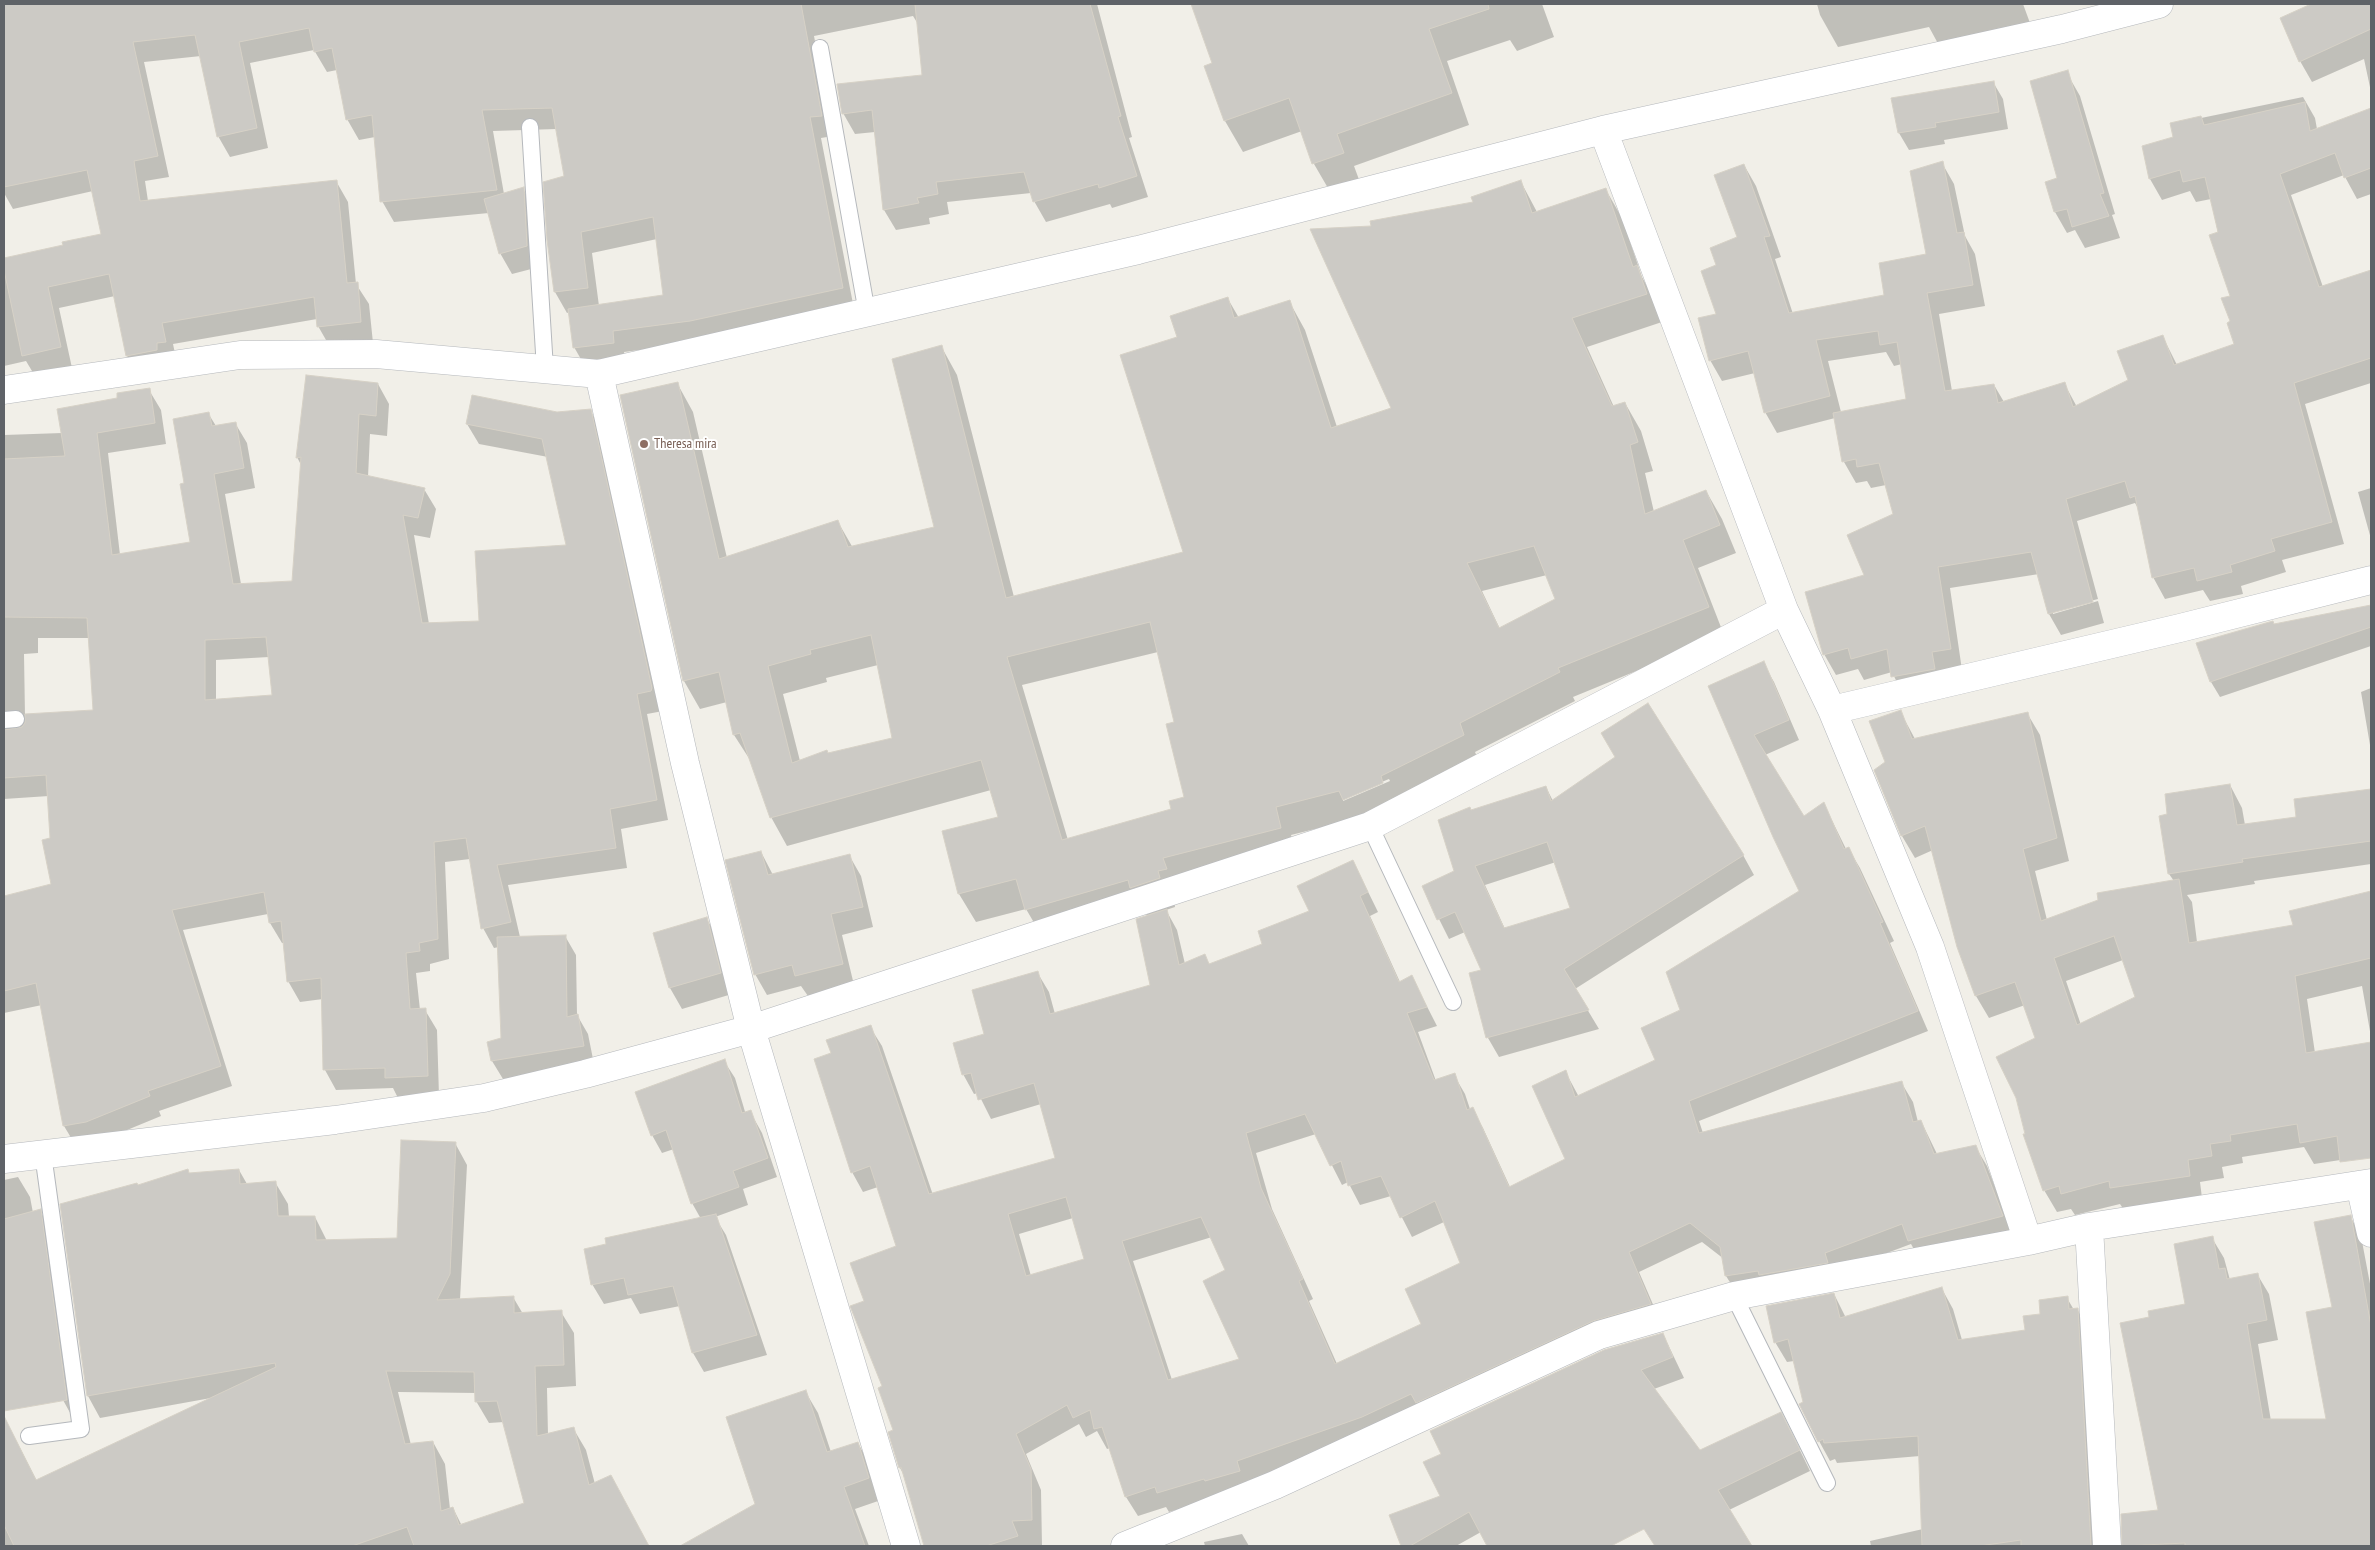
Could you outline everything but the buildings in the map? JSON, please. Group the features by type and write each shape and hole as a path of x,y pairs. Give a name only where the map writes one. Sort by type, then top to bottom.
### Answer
{"street":[{"path":"4,390 240,355 376,354 600,374 1138,250 1603,130 2052,31 2158,4"},
{"path":"1603,130 1784,610 1832,710 1930,947 2028,1241"},
{"path":"600,374 685,763 751,1028 906,1546"},
{"path":"1832,710 2180,628 2371,580"},
{"path":"4,1159 335,1120 484,1098 585,1074 751,1028 1370,826 1784,610"},
{"path":"1125,1546 1275,1485 1599,1335 1734,1296 2028,1241 2089,1227 2366,1184 2371,1234"},
{"path":"2089,1227 2107,1546"}],"lane":[{"path":"820,48 867,313"},
{"path":"530,127 545,369"},
{"path":"1370,826 1453,1002"},
{"path":"29,1436 81,1429 43,1154"},
{"path":"1734,1296 1827,1483"}],"place":[{"name":"Theresa mira","path":"644,444"}]}
